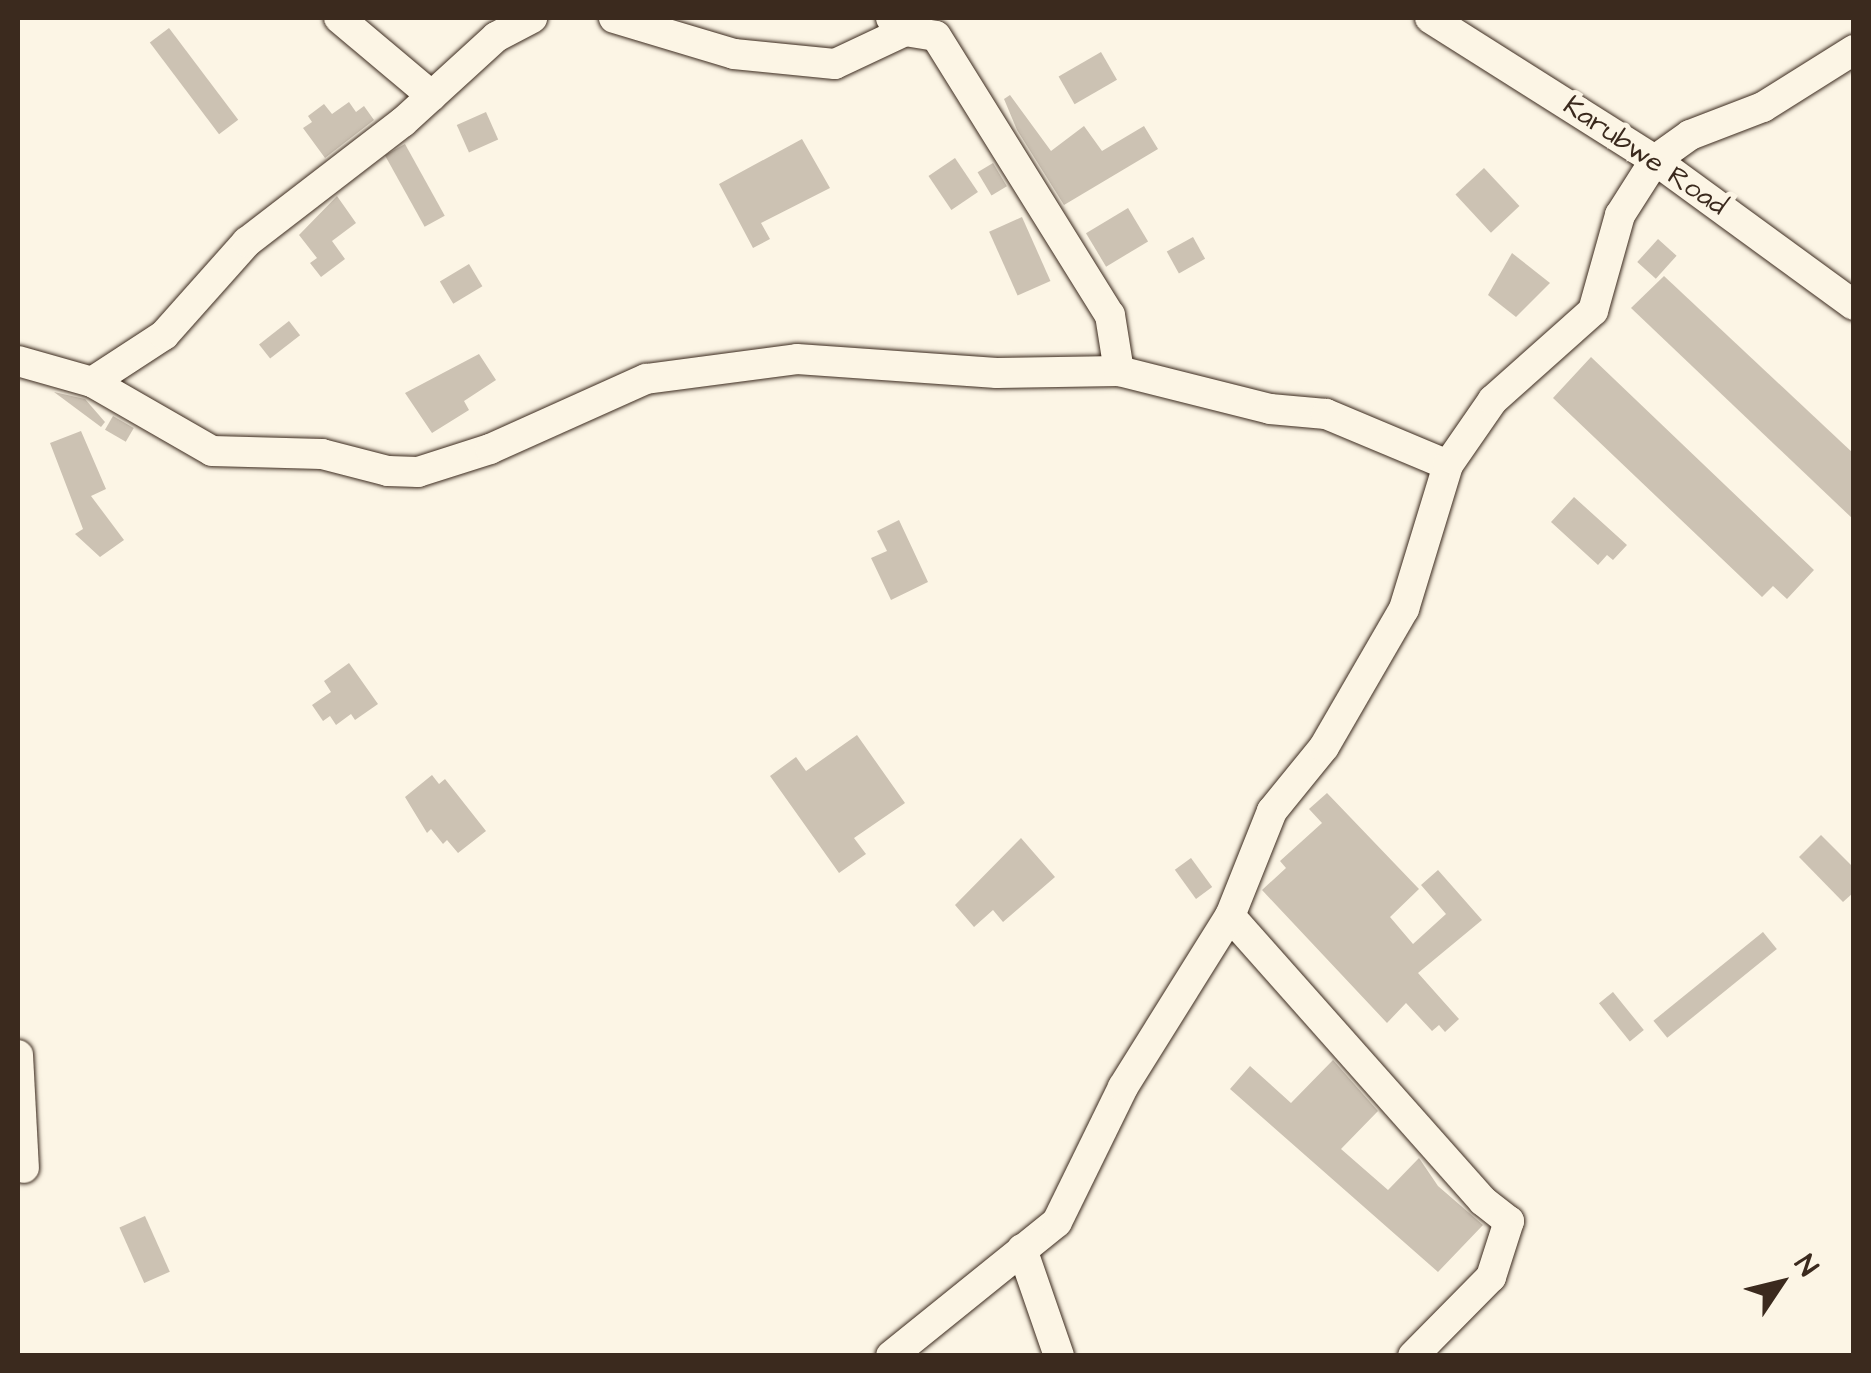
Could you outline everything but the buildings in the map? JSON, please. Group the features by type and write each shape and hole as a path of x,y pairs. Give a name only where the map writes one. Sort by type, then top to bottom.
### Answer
{"street":[{"path":"338,18 432,96"},
{"path":"92,382 164,335 247,242 432,96 496,37 532,18"},
{"path":"614,18 734,54 834,64 898,24 936,36 1110,315 1120,371"},
{"name":"Karubwe Road","path":"1430,18 1655,160 1854,305"},
{"path":"891,1356 1057,1222 1122,1087 1230,916 1272,811 1324,747 1404,610 1448,464 1493,400 1593,311 1620,216 1655,160 1690,135 1763,106 1854,50"},
{"path":"18,361 92,382 212,451 322,454 418,472 490,449 646,379 797,359 997,373 1120,371 1270,410 1326,414 1448,464"},
{"path":"1230,916 1484,1201 1509,1221 1507,1244 1491,1277 1412,1356"},
{"path":"18,1054 24,1168"},
{"path":"1022,1249 1058,1356"}]}
